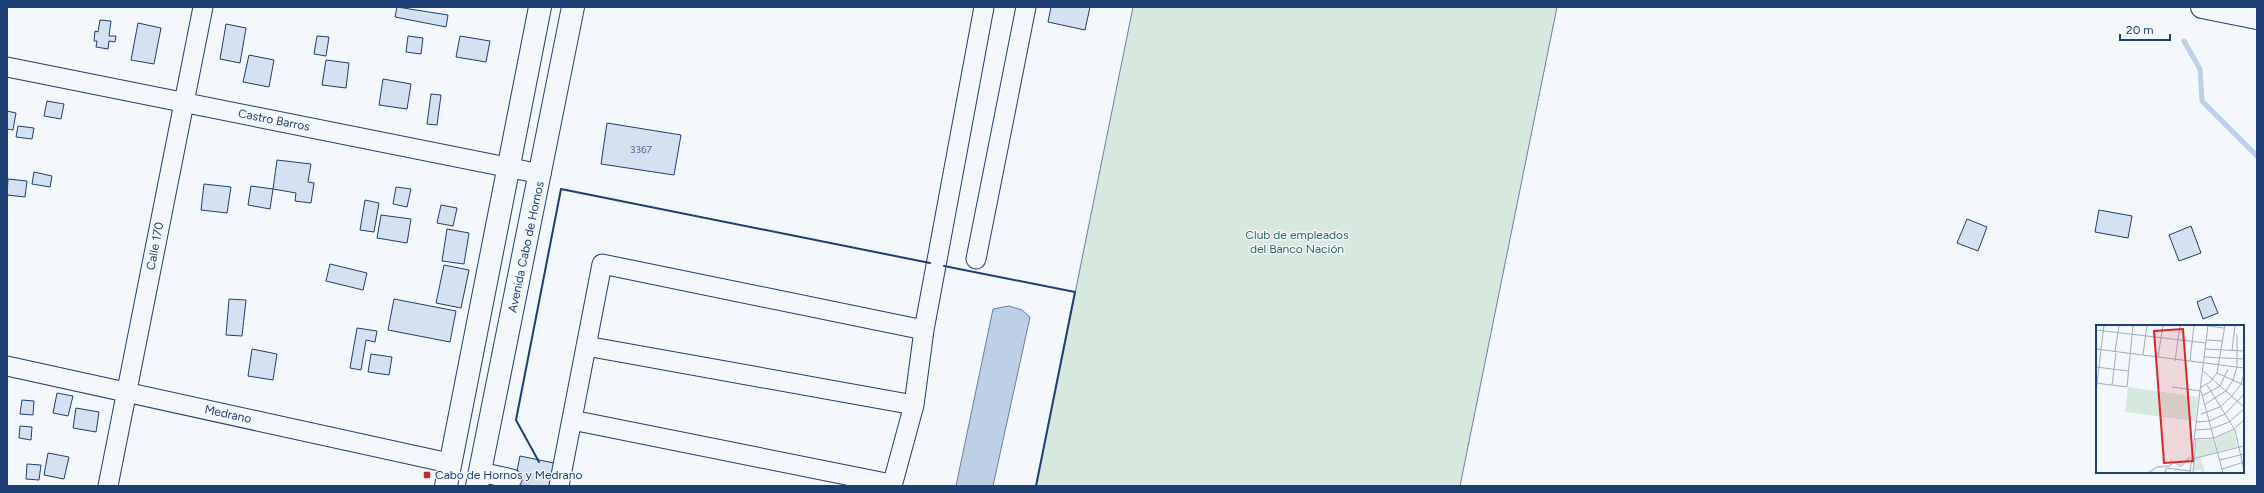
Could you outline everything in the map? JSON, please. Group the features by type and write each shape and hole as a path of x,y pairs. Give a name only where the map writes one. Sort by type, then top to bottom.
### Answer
{"main road":[{"path":"446,486 449,462 540,7"},
{"name":"Avenida Cabo de Hornos","path":"478,479 541,174 573,7"},
{"path":"2202,7 2228,10 2257,18"}],"street":[{"name":"Calle 170","path":"108,486 203,7"},
{"path":"572,420 890,486 914,405 924,330 984,7"},
{"path":"976,259 1026,7"},
{"name":"Castro Barros","path":"7,67 541,174"},
{"path":"559,486 602,264 924,330"},
{"path":"586,346 914,405"},
{"name":"Medrano","path":"7,366 449,462"},
{"path":"478,479 512,479"}],"green space":[{"name":"Club de empleados del Banco Nación","path":"1133,7 1557,7 1460,486 1036,486"}],"water":[{"path":"1009,306 1022,310 1030,317 993,486 956,486 993,309"}],"building":[{"path":"397,7 448,15 446,27 395,17"},
{"path":"1051,7 1090,7 1085,30 1048,22"},
{"path":"100,20 111,21 109,36 116,36 115,42 109,41 108,49 96,47 97,41 94,41 95,31 98,32"},
{"path":"138,23 161,28 154,64 131,60"},
{"path":"226,24 246,28 240,63 220,59"},
{"path":"317,36 329,37 326,56 314,54"},
{"path":"408,36 423,38 421,54 406,52"},
{"path":"460,36 490,41 486,62 456,57"},
{"path":"249,55 274,60 269,87 243,82"},
{"path":"326,60 349,63 346,88 322,85"},
{"path":"383,79 411,84 407,109 379,105"},
{"path":"431,94 441,95 437,125 427,124"},
{"path":"47,101 64,104 61,119 44,116"},
{"path":"7,111 16,113 13,130 7,129"},
{"path":"607,123 681,135 674,175 601,164"},
{"path":"18,126 34,128 32,139 16,137"},
{"path":"277,160 311,164 308,182 314,183 311,203 295,201 296,193 273,189"},
{"path":"34,172 52,176 50,187 32,184"},
{"path":"8,179 27,181 25,197 7,195"},
{"path":"204,184 231,187 227,213 201,210"},
{"path":"251,186 273,189 270,209 248,205"},
{"path":"396,187 411,189 407,207 393,204"},
{"path":"365,200 379,203 374,232 360,230"},
{"path":"441,205 457,208 453,226 437,223"},
{"path":"2099,210 2132,216 2128,238 2095,232"},
{"path":"381,215 411,219 407,243 377,238"},
{"path":"1967,219 1987,227 1978,251 1957,243"},
{"path":"2191,226 2201,253 2179,261 2169,235"},
{"path":"447,229 469,233 464,264 442,261"},
{"path":"330,264 367,273 363,290 326,281"},
{"path":"444,265 469,270 461,308 436,303"},
{"path":"2211,296 2218,313 2203,319 2197,302"},
{"path":"229,299 246,300 242,336 226,335"},
{"path":"394,299 456,311 450,342 388,330"},
{"path":"357,328 377,331 375,342 366,340 361,370 350,368"},
{"path":"252,349 277,354 273,380 248,376"},
{"path":"371,354 392,357 389,375 368,372"},
{"path":"57,393 73,396 68,416 53,413"},
{"path":"22,400 34,401 33,415 20,414"},
{"path":"76,408 99,412 96,432 73,428"},
{"path":"20,426 32,427 31,440 19,438"},
{"path":"48,453 69,457 64,479 44,475"},
{"path":"520,456 554,463 549,486 514,486"},
{"path":"27,464 41,465 39,480 26,479"}],"waterway":[{"path":"2184,41 2200,69 2202,101 2257,156"}],"tunnel":[{"path":"512,479 540,486"}],"wall":[{"path":"539,462 516,420 561,189 930,263"},
{"path":"944,266 1075,292 1036,486"}],"place":[{"name":"Cabo de Hornos y Medrano","path":"427,475"}]}
